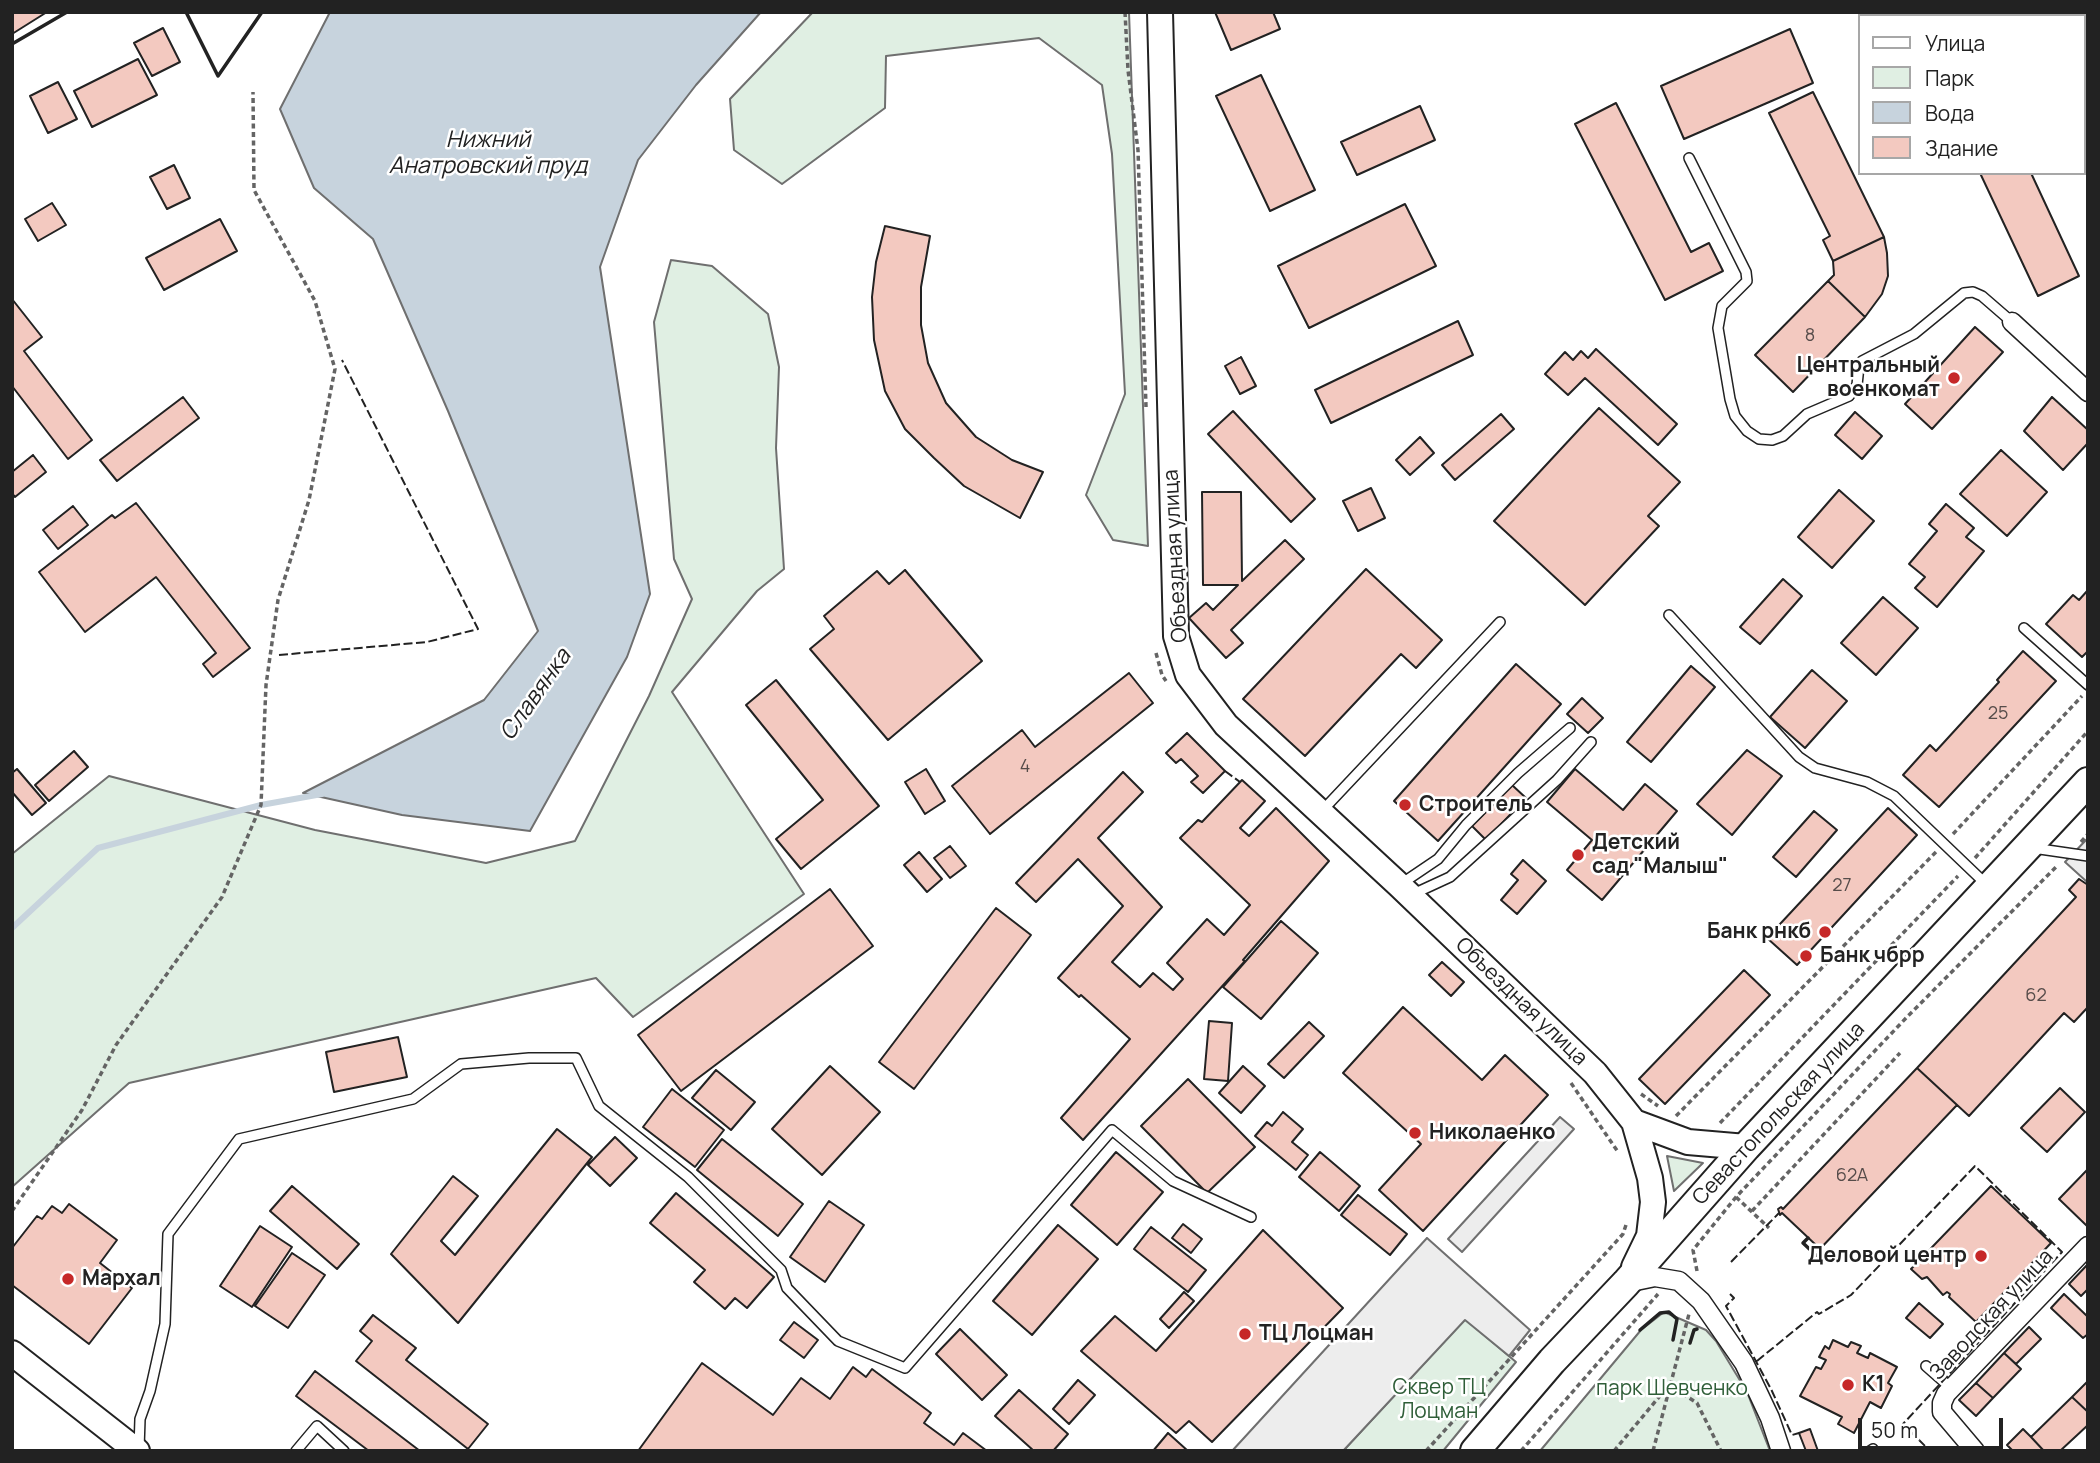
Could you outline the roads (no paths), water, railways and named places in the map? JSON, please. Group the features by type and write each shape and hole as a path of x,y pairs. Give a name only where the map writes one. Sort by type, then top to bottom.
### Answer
{"main road":[{"name":"Объездная улица","path":"1160,12 1176,636 1188,675 1226,725 1405,890 1595,1073 1634,1122 1650,1178 1653,1202 1648,1236 1626,1283"},
{"name":"Севастопольская улица","path":"1475,1451 1552,1361 1626,1283 1746,1147 2088,782"},
{"path":"1634,1122 1688,1142 1746,1147"},
{"path":"12,1353 138,1451"}],"street":[{"path":"2012,322 2088,391"},
{"name":"Заводская улица","path":"1975,1451 1946,1419 1942,1412 1942,1403 1951,1388 2088,1246"},
{"path":"1626,1283 1655,1277 1679,1281 1701,1301 1744,1363 1770,1418 1781,1451"}],"lane":[{"path":"1689,158 1746,272 1747,281 1722,306 1718,327 1735,416 1747,431 1759,439 1772,440 1783,436 1807,414 1849,396 1857,385 1862,361 1914,334 1964,293 1973,292 1982,296 2012,322"},
{"path":"1669,615 1799,757 1815,768 1867,782 1894,796 1989,887"},
{"path":"1320,813 1500,622"},
{"path":"2024,628 2088,687"},
{"path":"1405,890 1438,859 1466,825 1518,773 1570,728"},
{"path":"1405,890 1450,877 1556,780 1591,742"},
{"path":"2028,847 2088,856"},
{"path":"138,1451 140,1419 150,1391 165,1324 169,1234 239,1139 413,1100 461,1064 529,1058 576,1058 599,1106 688,1177 781,1270 787,1288 838,1341 905,1367 1112,1130 1173,1181 1251,1217"},
{"path":"1926,1366 1951,1388"},
{"path":"296,1451 317,1426 344,1451"}],"water":[{"name":"Нижний Анатровский пруд","path":"330,12 761,12 696,85 638,160 600,267 650,594 627,657 530,831 402,815 303,793 484,700 538,631 448,411 373,239 314,188 280,109"}],"waterway":[{"name":"Славянка","path":"12,928 98,848 261,805 322,794"}],"place":[{"name":"Центральный военкомат","path":"1954,378"},
{"name":"Строитель","path":"1405,805"},
{"name":"Детский сад \"Малыш\"","path":"1578,855"},
{"name":"Банк рнкб","path":"1825,932"},
{"name":"Банк чбрр","path":"1806,956"},
{"name":"Николаенко","path":"1415,1133"},
{"name":"Деловой центр","path":"1981,1256"},
{"name":"Мархал","path":"68,1279"},
{"name":"ТЦ Лоцман","path":"1245,1334"},
{"name":"К1","path":"1848,1385"}],"park label":[{"name":"парк Шевченко","path":"1672,1389"},
{"name":"Сквер ТЦ Лоцман","path":"1439,1400"}]}
